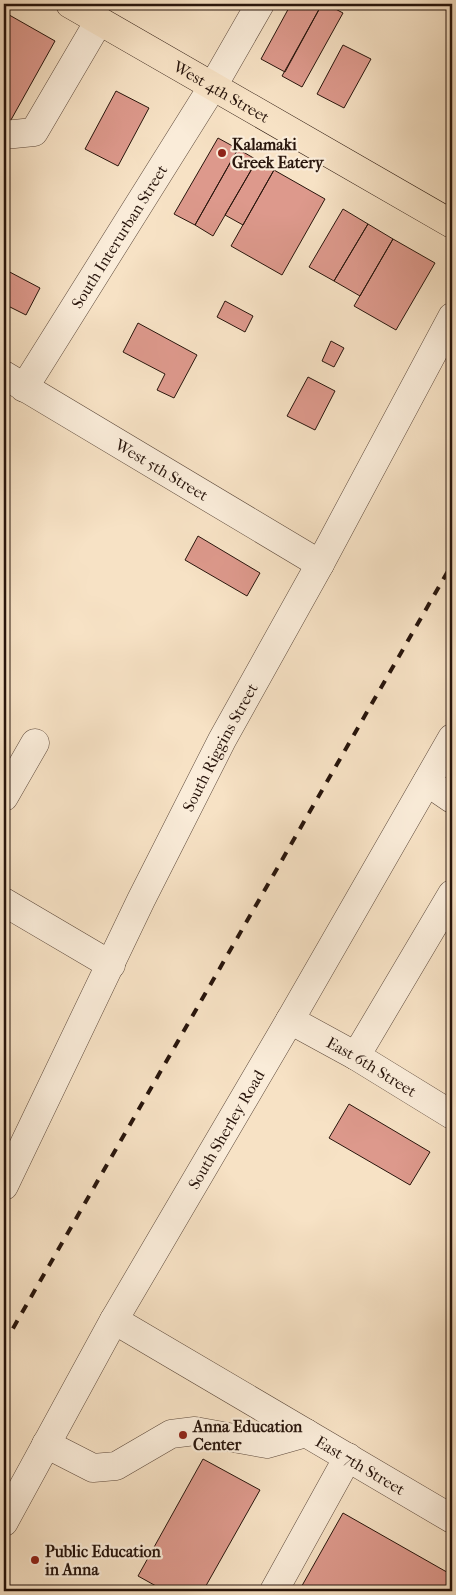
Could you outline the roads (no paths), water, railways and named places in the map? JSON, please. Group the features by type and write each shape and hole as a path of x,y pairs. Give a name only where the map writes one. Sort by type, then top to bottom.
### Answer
{"main road":[{"name":"West 4th Street","path":"70,4 452,224"}],"street":[{"name":"South Interurban Street","path":"14,381 213,86 260,4"},
{"path":"4,135 34,132 99,21"},
{"name":"South Riggins Street","path":"4,1186 141,900 222,740 320,564 452,317"},
{"name":"West 5th Street","path":"14,381 320,564"},
{"name":"South Sherley Road","path":"4,1522 114,1320 290,1020 452,738"},
{"path":"4,797 34,743"},
{"path":"427,782 452,799"},
{"path":"356,1056 452,894"},
{"path":"4,902 111,964"},
{"name":"East 6th Street","path":"290,1020 356,1056 452,1115"},
{"name":"East 7th Street","path":"114,1320 452,1519"},
{"path":"46,1444 93,1468 116,1466 172,1434 195,1430 266,1444 306,1433"},
{"path":"274,1591 348,1457"}],"railway":[{"path":"4,1344 452,564"}],"place":[{"name":"Kalamaki Greek Eatery","path":"222,153"},
{"name":"Anna Education Center","path":"183,1435"},
{"name":"Public Education in Anna","path":"35,1560"}]}
